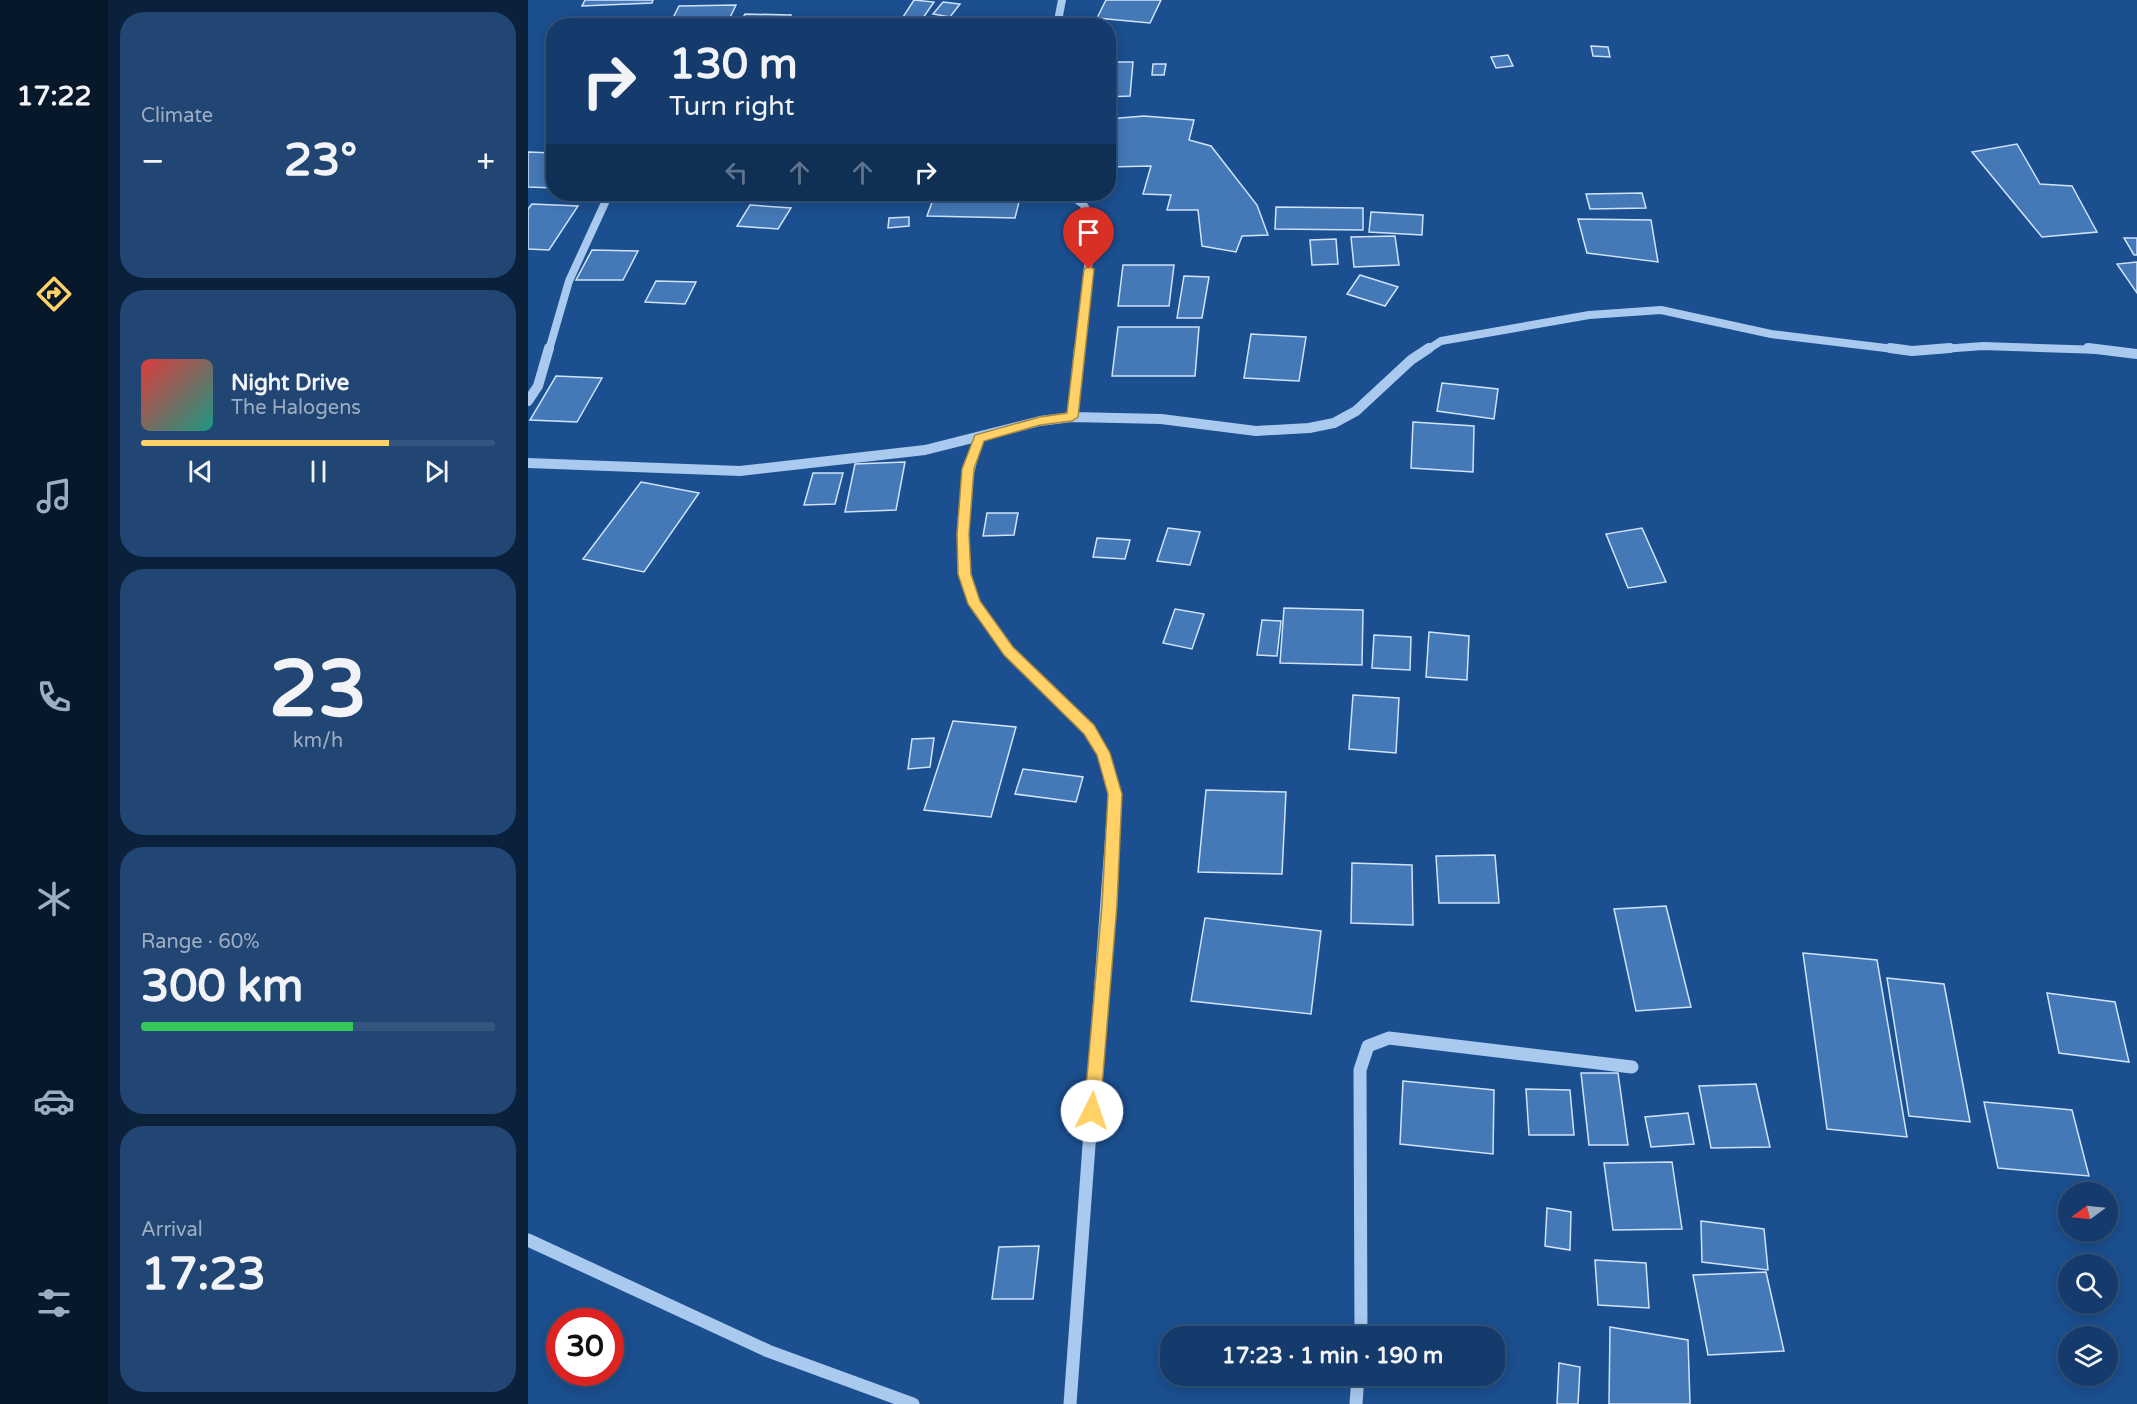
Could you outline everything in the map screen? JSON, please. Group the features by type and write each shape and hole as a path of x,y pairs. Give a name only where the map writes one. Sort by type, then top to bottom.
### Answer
{"street":[{"path":"1059,18 1062,0"},
{"path":"528,401 538,386 569,281 606,201"},
{"path":"1072,417 1093,221 1079,201"},
{"path":"528,463 740,471 925,450 1040,421 1072,417 1161,419 1256,431 1309,428 1334,423 1356,411 1411,360 1441,341 1589,315 1661,310 1771,334 1912,351 1983,346 2076,347 2137,354"},
{"path":"979,438 968,469 963,534 965,574 974,604 1008,651 1089,729 1103,753 1115,794 1109,905 1070,1404"},
{"path":"1361,1326 1360,1070 1368,1046 1389,1038 1632,1067"},
{"path":"528,1240 768,1351 914,1404"},
{"path":"1356,1404 1357,1386"}],"building":[{"path":"585,0 653,0 652,3 582,6"},
{"path":"914,0 934,2 923,18 903,17"},
{"path":"1106,0 1161,0 1150,23 1097,18"},
{"path":"943,2 960,4 950,17 933,14"},
{"path":"736,5 730,18 673,18 679,6"},
{"path":"745,14 791,15 790,18 743,18"},
{"path":"1591,46 1608,47 1610,57 1593,56"},
{"path":"1508,55 1513,66 1496,68 1491,57"},
{"path":"1116,62 1133,62 1130,96 1116,97"},
{"path":"1153,64 1166,64 1164,75 1152,75"},
{"path":"1144,116 1194,120 1189,140 1211,146 1257,205 1268,235 1242,236 1236,252 1202,246 1198,210 1167,210 1171,195 1143,194 1151,166 1116,167 1116,118"},
{"path":"2017,144 2040,184 2072,186 2097,232 2042,237 1972,152"},
{"path":"528,152 546,153 546,188 528,187"},
{"path":"1642,193 1646,208 1590,209 1586,194"},
{"path":"932,201 1019,201 1015,218 927,216"},
{"path":"532,204 578,206 549,250 528,249 528,209"},
{"path":"750,205 791,208 778,229 737,226"},
{"path":"1276,207 1363,208 1363,230 1275,229"},
{"path":"1371,212 1423,215 1422,235 1369,232"},
{"path":"909,217 909,226 888,228 889,218"},
{"path":"1578,219 1651,220 1658,262 1587,253"},
{"path":"1395,236 1399,265 1354,267 1351,237"},
{"path":"2124,238 2137,238 2137,255 2134,255"},
{"path":"1336,239 1338,264 1312,265 1310,240"},
{"path":"592,250 638,251 623,280 576,280"},
{"path":"2137,262 2137,293 2117,264"},
{"path":"1123,265 1174,265 1169,306 1118,306"},
{"path":"1360,275 1398,287 1385,306 1347,294"},
{"path":"1184,276 1209,277 1202,318 1177,318"},
{"path":"656,281 696,282 685,304 645,302"},
{"path":"1118,327 1199,327 1195,376 1112,376"},
{"path":"1251,334 1306,337 1299,381 1244,378"},
{"path":"556,376 602,378 577,422 530,420"},
{"path":"1442,383 1498,389 1494,419 1437,411"},
{"path":"1413,422 1474,426 1473,472 1411,468"},
{"path":"905,462 896,510 845,512 855,464"},
{"path":"813,473 843,473 835,504 804,505"},
{"path":"641,482 699,493 644,572 583,559"},
{"path":"987,513 1018,513 1014,535 983,536"},
{"path":"1168,528 1200,532 1190,565 1157,561"},
{"path":"1642,528 1666,582 1628,588 1606,534"},
{"path":"1097,538 1130,540 1125,559 1093,557"},
{"path":"1284,608 1363,610 1362,665 1280,663"},
{"path":"1175,609 1204,614 1192,649 1163,643"},
{"path":"1262,620 1281,621 1277,656 1257,655"},
{"path":"1429,632 1469,636 1467,680 1426,677"},
{"path":"1374,635 1411,637 1410,670 1372,668"},
{"path":"1353,695 1399,698 1396,753 1349,749"},
{"path":"953,721 1016,727 991,817 924,810"},
{"path":"934,738 930,767 908,769 912,739"},
{"path":"1023,769 1083,777 1076,802 1015,794"},
{"path":"1206,790 1286,792 1282,874 1198,872"},
{"path":"1495,855 1499,903 1439,903 1436,856"},
{"path":"1352,863 1412,865 1413,925 1351,923"},
{"path":"1666,906 1691,1007 1636,1011 1614,909"},
{"path":"1205,918 1321,931 1311,1014 1191,1001"},
{"path":"1803,953 1877,960 1907,1137 1827,1129"},
{"path":"1887,978 1944,984 1970,1122 1909,1116"},
{"path":"2047,993 2115,1002 2129,1062 2059,1053"},
{"path":"1581,1073 1618,1073 1628,1145 1589,1145"},
{"path":"1403,1081 1494,1090 1493,1154 1400,1144"},
{"path":"1756,1084 1770,1147 1711,1148 1699,1086"},
{"path":"1526,1089 1570,1090 1574,1135 1529,1135"},
{"path":"1984,1102 2072,1110 2089,1176 1998,1168"},
{"path":"1688,1113 1694,1144 1651,1147 1645,1117"},
{"path":"1672,1162 1682,1229 1613,1230 1604,1163"},
{"path":"1547,1208 1571,1212 1570,1250 1545,1246"},
{"path":"1701,1221 1764,1229 1768,1270 1702,1262"},
{"path":"1039,1246 1033,1299 992,1299 999,1247"},
{"path":"1595,1260 1646,1263 1649,1308 1598,1305"},
{"path":"1766,1272 1784,1351 1708,1355 1693,1275"},
{"path":"1610,1327 1688,1340 1690,1404 1609,1404"},
{"path":"1559,1363 1580,1367 1578,1404 1557,1404"}],"route":[{"path":"1089,269 1072,417 1040,421 979,438 968,469 963,534 965,574 974,604 1008,651 1089,729 1103,753 1115,794 1109,905 1092,1111"}]}
